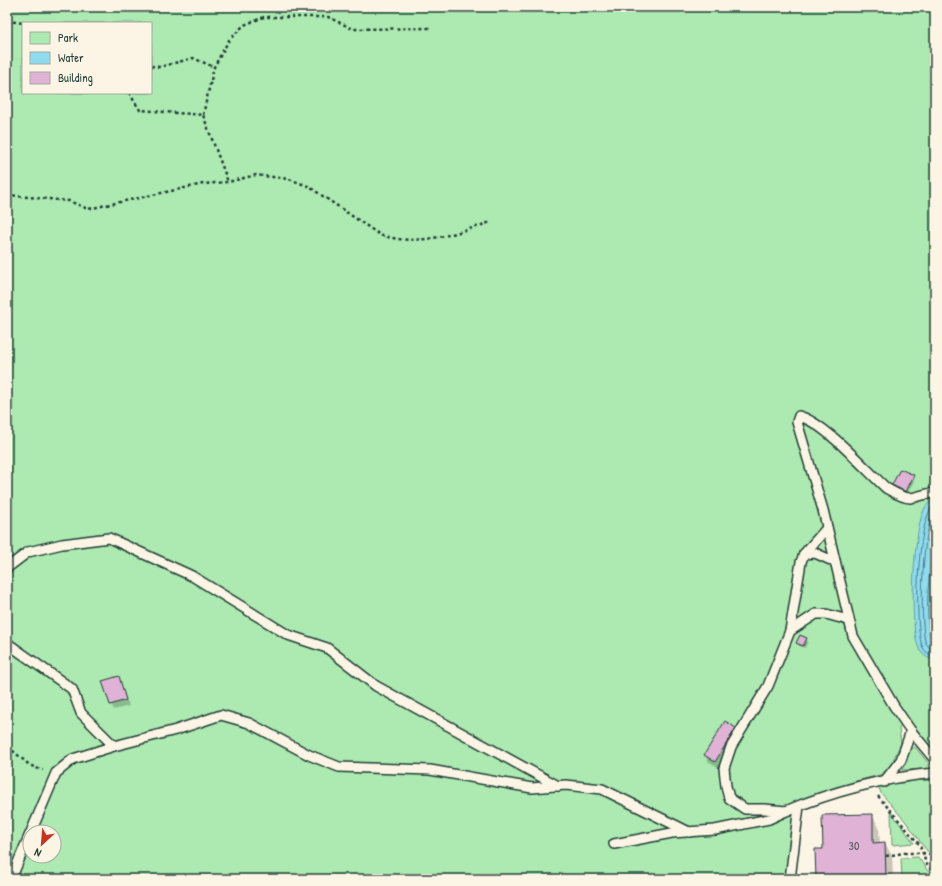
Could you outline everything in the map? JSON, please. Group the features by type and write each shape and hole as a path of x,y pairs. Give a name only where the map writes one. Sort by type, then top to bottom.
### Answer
{"lane":[{"path":"935,493 924,493 909,498 896,494 886,488 825,430 807,418 799,416 797,422 827,528 853,636 911,731 935,760"},
{"path":"786,811 745,809 729,798 724,768 730,747 768,686 790,631 801,562 804,554 827,528"},
{"path":"7,568 28,552 62,544 109,538 192,576 288,635 327,648 376,686 558,786"},
{"path":"804,554 815,553 835,562"},
{"path":"790,631 816,614 826,614 848,620"},
{"path":"7,643 72,689 81,713 114,746"},
{"path":"34,824 56,773 73,759 114,746 176,730 221,715 249,723 309,755 339,767 430,770 532,788 566,785 602,789 689,832"},
{"path":"884,782 902,760 911,731"},
{"path":"614,844 672,833 715,830 769,819 799,806 864,785 884,782 910,775 935,773"},
{"path":"790,879 799,806"},
{"path":"11,879 22,852"}],"path":[{"path":"228,182 203,115 214,67 229,40 244,25 264,17 328,17 353,29 432,28"},
{"path":"7,21 22,23"},
{"path":"152,66 160,67 193,58 214,67"},
{"path":"130,94 140,110 203,115"},
{"path":"7,195 69,201 88,209 202,184 228,182 256,175 290,179 308,186 380,235 393,239 442,237 490,222"},
{"path":"7,748 11,749 24,762 36,768 56,773"},
{"path":"864,785 880,797 900,819 919,844 926,864 935,873"},
{"path":"886,856 904,853 923,853 935,856"}],"green space":[{"path":"7,7 935,7 935,755 910,723 899,728 901,743 890,767 880,775 856,781 797,803 785,879 7,879"},
{"path":"915,747 929,764 925,769 902,770 911,749"},
{"path":"905,779 935,781 935,854 927,851 906,822 881,793 879,788 881,784"},
{"path":"891,812 914,843 892,845"},
{"path":"918,857 931,875 931,879 902,879 901,858"}],"water":[{"path":"935,500 935,661 924,655 918,646 915,635 913,597 915,553 918,533 926,506"}],"building":[{"path":"900,469 914,475 906,492 892,485"},
{"path":"800,635 807,638 803,646 796,643"},
{"path":"119,676 126,700 110,705 102,681"},
{"path":"725,721 736,728 715,762 704,755"},
{"path":"873,814 873,843 885,842 886,879 816,879 815,849 823,849 822,815"}]}
